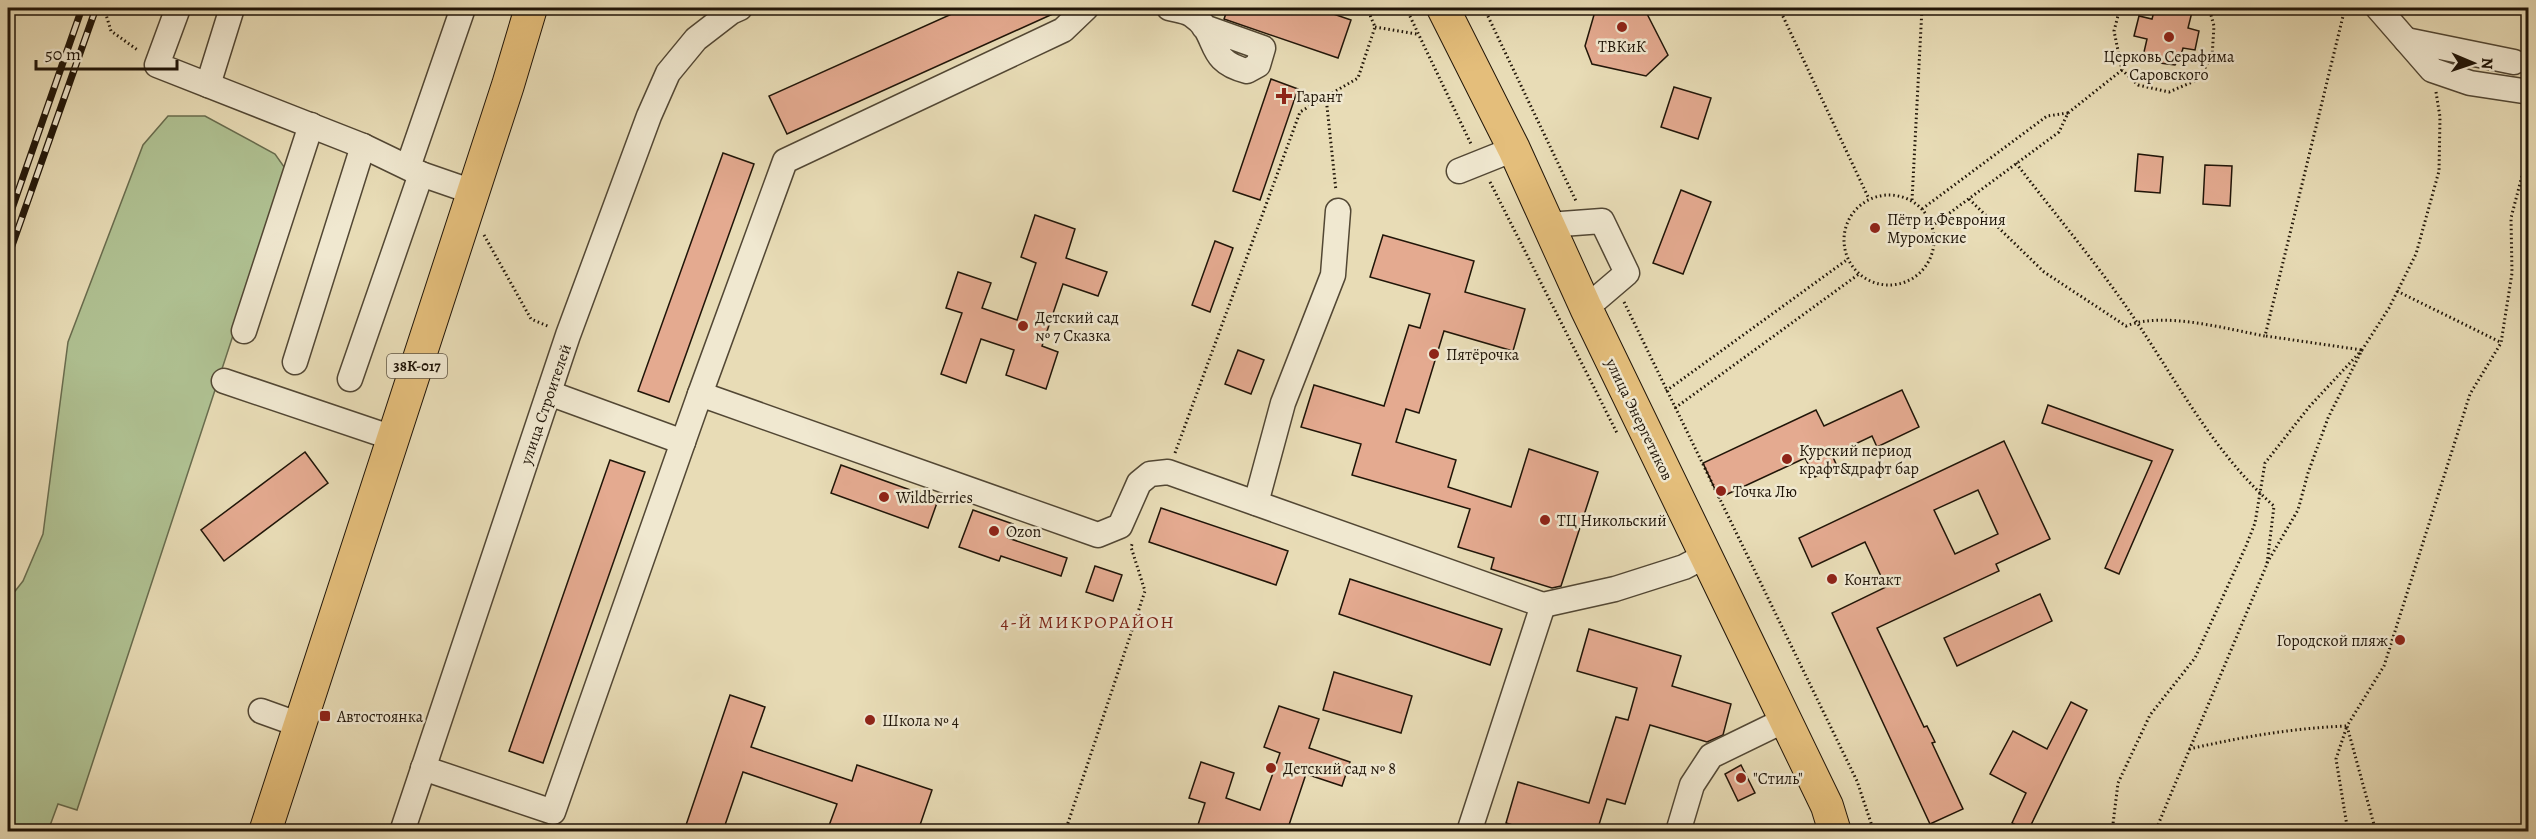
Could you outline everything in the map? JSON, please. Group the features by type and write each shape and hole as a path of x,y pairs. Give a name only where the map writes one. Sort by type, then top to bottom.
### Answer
{"main road":[{"name":"38К-017","path":"265,831 531,8"},
{"name":"улица Энергетиков","path":"1443,8 1514,149 1586,308 1827,806 1835,831"}],"street":[{"path":"208,85 232,8"},
{"path":"350,379 463,8"},
{"name":"улица Строителей","path":"402,831 568,335 649,116 668,73 696,39 731,12 740,8"},
{"path":"423,768 550,822 700,394 785,161 1063,30 1086,8"},
{"path":"1169,8 1192,15 1204,27"},
{"path":"2378,8 2432,70 2470,83 2523,91"},
{"path":"183,10 157,65 363,146 471,199"},
{"path":"2406,40 2514,63"},
{"path":"244,331 311,125"},
{"path":"295,362 363,146"},
{"path":"1459,171 1514,149"},
{"path":"1256,503 1282,403 1333,276 1338,211"},
{"path":"1548,225 1602,221 1627,273 1586,308"},
{"path":"224,381 393,438"},
{"path":"549,393 683,442"},
{"path":"700,394 1098,535 1120,526 1139,483 1149,474 1168,472 1543,605 1615,589 1684,567 1707,555"},
{"path":"1469,831 1543,605"},
{"path":"261,711 300,724"},
{"path":"1678,831 1692,785 1711,756 1785,720"}],"path":[{"path":"104,8 111,31 157,65"},
{"path":"1168,472 1300,112 1358,78 1376,27 1367,8"},
{"path":"1376,27 1417,34 1406,8"},
{"path":"1484,8 1586,222"},
{"path":"1779,8 1869,199"},
{"path":"1912,201 1922,8"},
{"path":"2120,8 2114,31 2122,70 2138,85 2169,92 2197,80 2212,57 2214,26 2209,8"},
{"path":"2265,336 2345,8"},
{"path":"1922,209 2047,116 2068,112 2122,70"},
{"path":"2155,831 2266,564 2298,510 2308,473 2328,418 2362,350 2416,254 2439,171 2440,117 2432,70"},
{"path":"2348,831 2336,759 2347,726 2384,666 2470,394 2501,343 2512,273 2511,218 2528,153 2523,91"},
{"path":"1326,97 1338,211"},
{"path":"1932,226 2059,132 2068,112"},
{"path":"2016,164 2137,322 2203,424 2245,480 2274,506 2266,564"},
{"path":"1892,194 1912,201 1922,209 1932,226 1935,243 1932,255 1927,265 1910,281 1887,286 1875,284 1859,274 1848,259 1844,237 1846,226 1851,215 1869,199 1892,194"},
{"path":"471,199 531,318 568,335"},
{"path":"1970,199 2044,272 2126,326 2137,322 2188,321 2265,336 2362,350"},
{"path":"1666,391 1848,259"},
{"path":"1674,408 1859,274"},
{"path":"1615,283 1857,781 1874,831"},
{"path":"2397,291 2501,343"},
{"path":"2112,831 2118,783 2151,715 2195,658 2214,618 2254,523 2265,463 2309,407 2362,350"},
{"path":"1065,831 1145,591 1131,547 1135,537"},
{"path":"2189,749 2253,734 2302,727 2347,726"},
{"path":"2347,726 2376,831"}],"green space":[{"path":"168,116 205,116 275,154 287,171 77,810 58,804 48,831 8,832 8,600 23,581 43,534 68,342 143,145"}],"building":[{"path":"965,8 1066,8 787,134 769,96"},
{"path":"1228,8 1316,8 1351,20 1338,58 1224,19"},
{"name":"ТВКиК","path":"1596,8 1644,8 1668,55 1646,76 1592,64 1585,46"},
{"name":"Церковь Серафима Саровского","path":"2155,8 2193,8 2188,28 2199,31 2195,50 2183,48 2180,59 2175,65 2152,62 2144,52 2147,39 2134,36 2139,16 2152,19"},
{"path":"1271,79 1298,89 1260,200 1233,191"},
{"path":"1674,87 1711,98 1698,139 1661,127"},
{"path":"723,153 754,164 669,402 638,391"},
{"path":"2138,154 2163,157 2160,193 2135,191"},
{"path":"2205,165 2232,166 2230,206 2203,204"},
{"path":"1681,190 1711,202 1683,274 1653,263"},
{"path":"1035,215 1075,229 1066,258 1107,272 1098,296 1063,284 1042,346 1058,352 1046,389 1006,375 1014,350 981,339 966,383 941,374 962,313 946,308 958,272 991,283 982,308 1017,320 1036,263 1021,257"},
{"path":"1383,235 1474,261 1465,292 1525,309 1513,351 1444,331 1419,413 1406,409 1396,442 1456,460 1448,487 1511,507 1529,449 1598,472 1561,586 1552,588 1491,569 1494,558 1458,547 1470,509 1352,475 1361,444 1301,427 1314,385 1384,406 1409,325 1420,328 1430,294 1370,277"},
{"path":"1215,241 1233,248 1210,312 1192,305"},
{"path":"1238,350 1264,360 1251,394 1225,384"},
{"path":"1902,390 1919,427 1877,447 1872,436 1832,455 1837,466 1815,477 1805,458 1719,498 1703,463 1816,410 1824,426"},
{"path":"2048,405 2173,450 2119,574 2105,568 2152,461 2042,423"},
{"path":"2004,441 2050,539 1996,564 1999,571 1877,628 1924,727 1927,726 1935,742 1932,743 1963,809 1930,824 1832,613 1886,587 1865,542 1812,567 1799,538","holes":["1978,490 1998,534 1955,554 1934,510"]},
{"path":"305,452 328,483 224,561 201,530"},
{"path":"610,460 645,472 543,763 509,751"},
{"name":"Wildberries","path":"841,465 938,500 928,528 831,493"},
{"path":"1161,508 1288,551 1276,585 1149,542"},
{"path":"973,510 1013,524 1008,538 1067,558 1061,576 1001,556 999,561 959,547"},
{"path":"1095,566 1122,575 1113,601 1086,592"},
{"path":"1350,579 1502,629 1490,665 1339,614"},
{"path":"2040,594 2052,621 1957,666 1944,638"},
{"path":"1589,629 1681,656 1672,686 1731,704 1723,735 1707,742 1650,725 1625,804 1607,799 1597,831 1533,831 1506,823 1518,782 1589,803 1616,717 1628,720 1637,688 1577,671"},
{"path":"1334,672 1412,696 1401,733 1323,710"},
{"path":"730,695 765,707 751,747 852,781 857,765 932,790 918,831 827,831 837,804 743,772 723,831 684,831"},
{"path":"2071,702 2087,710 2028,831 2012,823 2026,793 1990,774 2013,731 2047,749"},
{"path":"1279,706 1319,719 1309,748 1350,762 1342,786 1306,774 1287,831 1196,831 1205,803 1189,798 1201,762 1234,773 1226,798 1260,810 1280,753 1264,747"},
{"path":"1741,765 1755,793 1738,801 1725,774"}],"railway":[{"path":"8,220 82,8"},
{"path":"8,257 96,8"}],"place":[{"name":"ТВКиК","path":"1622,27"},
{"name":"Церковь Серафима Саровского","path":"2169,37"},
{"name":"Гарант","path":"1284,96"},
{"name":"Пётр и Феврония Муромские","path":"1875,228"},
{"name":"Детский сад № 7 Сказка","path":"1023,326"},
{"name":"Пятёрочка","path":"1434,354"},
{"name":"Курский период крафт&драфт бар","path":"1787,459"},
{"name":"Точка Лю","path":"1721,491"},
{"name":"Wildberries","path":"884,497"},
{"name":"ТЦ Никольский","path":"1545,520"},
{"name":"Ozon","path":"994,531"},
{"name":"Контакт","path":"1832,579"},
{"name":"Городской пляж","path":"2400,640"},
{"name":"Автостоянка","path":"325,716"},
{"name":"Школа № 4","path":"870,720"},
{"name":"Детский сад № 8","path":"1271,768"},
{"name":"\"Стиль\"","path":"1741,778"}],"district":[{"name":"4-Й МИКРОРАЙОН","path":"1088,622"}]}
